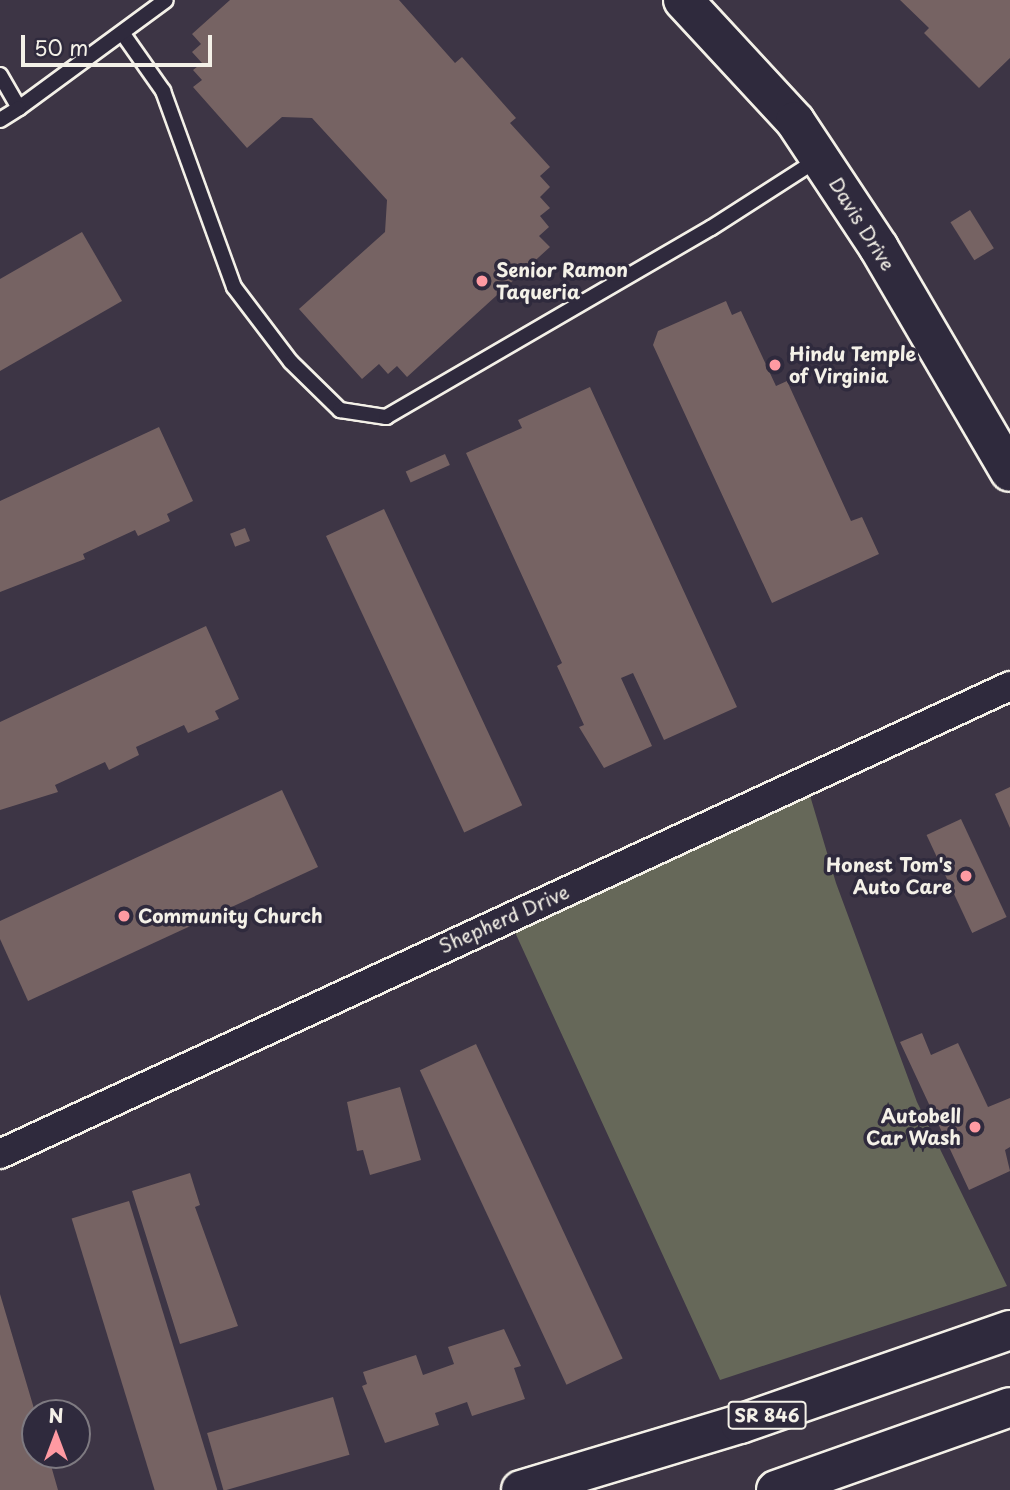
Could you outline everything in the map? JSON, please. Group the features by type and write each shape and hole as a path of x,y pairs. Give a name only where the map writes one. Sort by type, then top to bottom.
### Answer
{"main road":[{"name":"Davis Drive","path":"683,0 749,66 819,158 1010,472"},
{"name":"SR 846","path":"521,1490 805,1403 1010,1330"},
{"path":"776,1490 1010,1408"}],"street":[{"name":"Shepherd Drive","path":"0,1154 1010,686"}],"lane":[{"path":"0,120 123,34 166,0"},
{"path":"123,34 163,91 234,287 291,362 340,410 386,417 710,228 819,158"},
{"path":"0,75 19,108"}],"green space":[{"path":"806,782 836,883 917,1102 1007,1286 720,1380 508,917"}],"building":[{"path":"230,0 399,0 455,63 462,57 516,118 510,123 550,167 540,176 550,187 540,197 550,208 540,216 549,227 539,236 550,247 407,377 397,366 388,374 379,364 362,379 299,309 385,232 387,200 312,118 282,117 247,148 193,87 202,80 193,70 202,63 192,52 201,44 192,34"},
{"path":"900,0 1010,0 1010,58 979,88 924,33 929,28"},
{"path":"970,210 994,248 974,260 950,222"},
{"path":"82,232 122,301 0,371 0,279"},
{"path":"726,301 732,315 741,311 776,386 787,381 851,521 862,517 879,554 772,603 653,345 658,331"},
{"path":"590,387 737,707 664,740 633,673 621,678 652,746 604,768 579,727 584,725 557,666 562,663 466,453 522,428 518,420"},
{"path":"159,427 193,501 167,514 170,521 138,536 135,530 83,554 85,559 0,592 0,501"},
{"path":"445,454 450,465 411,482 406,471"},
{"path":"384,509 522,805 464,832 326,536"},
{"path":"245,528 250,541 235,547 230,534"},
{"path":"206,626 239,699 215,711 219,719 188,733 184,725 136,747 139,755 109,770 105,762 55,785 58,792 0,810 0,722"},
{"path":"1010,787 1010,828 995,794"},
{"path":"282,790 318,867 28,1001 0,939 0,921"},
{"name":"Honest Tom's Auto Care","path":"961,819 1007,917 972,933 927,835"},
{"name":"Autobell Car Wash","path":"922,1033 931,1055 958,1043 988,1107 1010,1098 1010,1147 1005,1150 1010,1171 969,1190 900,1042"},
{"path":"476,1044 623,1358 566,1385 420,1070"},
{"path":"400,1087 421,1160 370,1175 363,1150 357,1151 347,1102"},
{"path":"190,1173 200,1205 195,1207 238,1326 180,1344 132,1191"},
{"path":"129,1201 217,1490 155,1490 72,1219"},
{"path":"0,1294 31,1399 21,1399 21,1469 52,1469 58,1490 0,1490"},
{"path":"504,1329 521,1366 514,1368 525,1399 472,1416 467,1402 435,1413 439,1425 385,1443 362,1386 367,1384 363,1372 416,1355 423,1375 454,1364 448,1347"},
{"path":"333,1397 350,1455 223,1490 207,1433"}],"place":[{"name":"Senior Ramon Taqueria","path":"482,281"},
{"name":"Hindu Temple of Virginia","path":"775,365"},
{"name":"Honest Tom's Auto Care","path":"966,876"},
{"name":"Community Church","path":"124,916"},
{"name":"Autobell Car Wash","path":"975,1127"}]}
